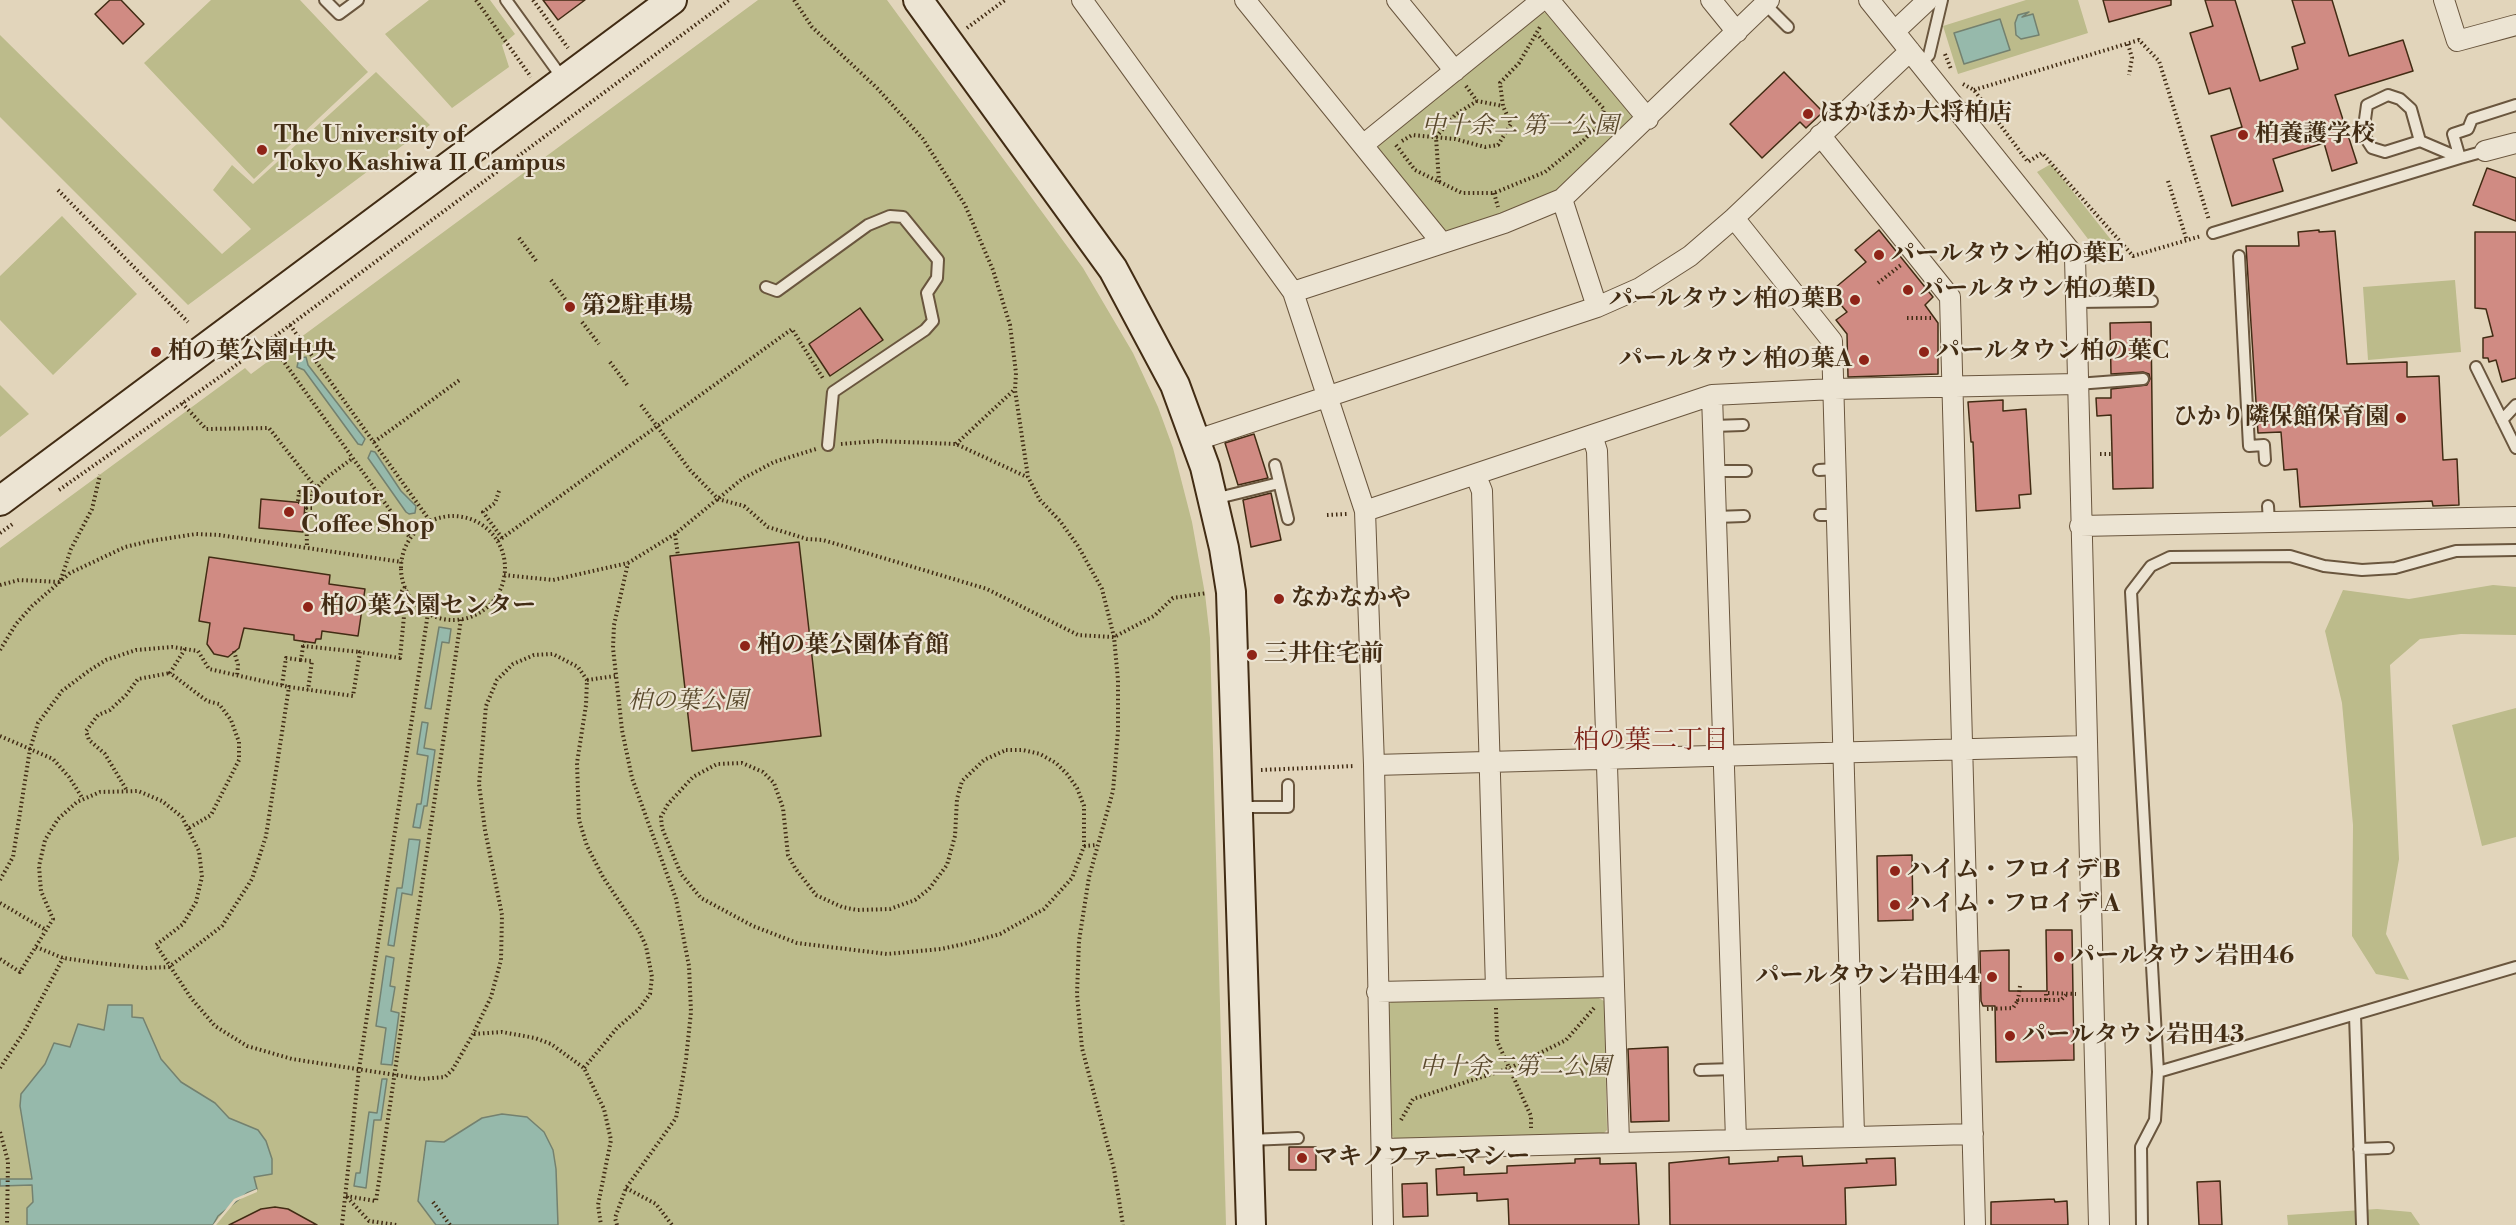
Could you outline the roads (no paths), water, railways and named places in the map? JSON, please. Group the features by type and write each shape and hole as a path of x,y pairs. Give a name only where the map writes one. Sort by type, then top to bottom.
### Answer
{"street":[{"path":"9,510 563,79 672,0"},
{"path":"918,0 1113,269 1159,351 1197,440 1214,499 1231,592 1251,1225"},
{"path":"1082,0 1293,292 1365,511 1374,765 1383,1225"},
{"path":"1245,0 1442,243"},
{"path":"1397,0 1455,71"},
{"path":"1363,145 1542,0"},
{"path":"1550,0 1648,119"},
{"path":"1711,0 1737,32"},
{"path":"1869,0 2075,257 2099,1225"},
{"path":"1895,31 1928,0"},
{"path":"2444,0 2457,41 2516,24"},
{"path":"1293,292 1504,223 1562,199 1648,119 1767,2"},
{"path":"1197,440 1293,411 1327,395 1596,307 1640,288 1690,256 1734,218 1820,135 1915,57"},
{"path":"1820,135 1879,219 1915,254 1950,297 1963,749 1975,942 1974,1225"},
{"path":"2485,151 2516,143"},
{"path":"1562,199 1596,307"},
{"path":"1734,218 1798,285 1822,338 1832,341 1834,389 1827,469 1844,752 1854,1135"},
{"path":"1365,511 1476,476 1712,395 1834,389 2077,384"},
{"path":"1712,395 1736,1140"},
{"path":"1592,435 1597,451 1619,1142"},
{"path":"1476,476 1482,491 1496,997"},
{"path":"2080,526 2268,514 2516,517"},
{"path":"1374,765 2086,746"},
{"path":"1377,992 1496,997 1613,987"},
{"path":"1383,1149 1854,1135 1973,1134"}],"lane":[{"path":"325,0 339,14 358,0"},
{"path":"506,0 563,79"},
{"path":"1915,57 1929,55 1942,0"},
{"path":"1767,2 1788,27"},
{"path":"2420,141 2411,109 2400,99 2388,95 2367,105 2363,134 2373,148 2385,152 2420,141 2460,158"},
{"path":"2460,158 2453,134 2468,129 2472,119 2516,105"},
{"path":"2213,233 2485,151"},
{"path":"766,287 777,291 868,225 890,216 903,217 938,260 937,278 927,293 933,321 926,330 832,392 828,445"},
{"path":"2239,256 2249,446 2264,445 2265,460"},
{"path":"2076,302 2152,301"},
{"path":"2476,367 2516,448"},
{"path":"2077,384 2143,379"},
{"path":"2502,420 2516,405"},
{"path":"1713,426 1743,425"},
{"path":"1275,465 1288,519"},
{"path":"1715,471 1746,471"},
{"path":"1214,499 1279,483"},
{"path":"1716,517 1744,516"},
{"path":"2142,1225 2141,1148 2155,1120 2158,1072 2131,591 2138,579 2151,566 2170,557 2290,556 2324,566 2362,570 2395,568 2456,551 2516,550"},
{"path":"1238,807 1288,807 1288,785"},
{"path":"2158,1072 2516,967"},
{"path":"2355,1015 2362,1225"},
{"path":"1700,1070 1734,1069"},
{"path":"1248,1140 1298,1138"},
{"path":"2359,1149 2388,1148"}],"place":[{"name":"ほかほか大将柏店","path":"1808,114"},
{"name":"柏養護学校","path":"2243,135"},
{"name":"The University of Tokyo Kashiwa Ⅱ Campus","path":"262,150"},
{"name":"パールタウン柏の葉E","path":"1879,255"},
{"name":"パールタウン柏の葉D","path":"1908,290"},
{"name":"パールタウン柏の葉B","path":"1855,300"},
{"name":"第2駐車場","path":"570,307"},
{"name":"柏の葉公園中央","path":"156,352"},
{"name":"パールタウン柏の葉C","path":"1924,352"},
{"name":"パールタウン柏の葉A","path":"1864,360"},
{"name":"ひかり隣保館保育園","path":"2401,418"},
{"name":"Doutor Coffee Shop","path":"289,512"},
{"name":"なかなかや","path":"1279,599"},
{"name":"柏の葉公園センター","path":"308,607"},
{"name":"柏の葉公園体育館","path":"745,646"},
{"name":"三井住宅前","path":"1252,655"},
{"name":"ハイム・フロイデ B","path":"1895,871"},
{"name":"ハイム・フロイデ A","path":"1895,905"},
{"name":"パールタウン岩田46","path":"2059,957"},
{"name":"パールタウン岩田44","path":"1992,977"},
{"name":"パールタウン岩田43","path":"2010,1036"},
{"name":"マキノファーマシー","path":"1302,1158"}],"district":[{"name":"柏の葉二丁目","path":"1651,742"}],"park label":[{"name":"中十余二 第一公園","path":"1520,127"},
{"name":"柏の葉公園","path":"688,702"},
{"name":"中十余二第二公園","path":"1515,1068"}]}
